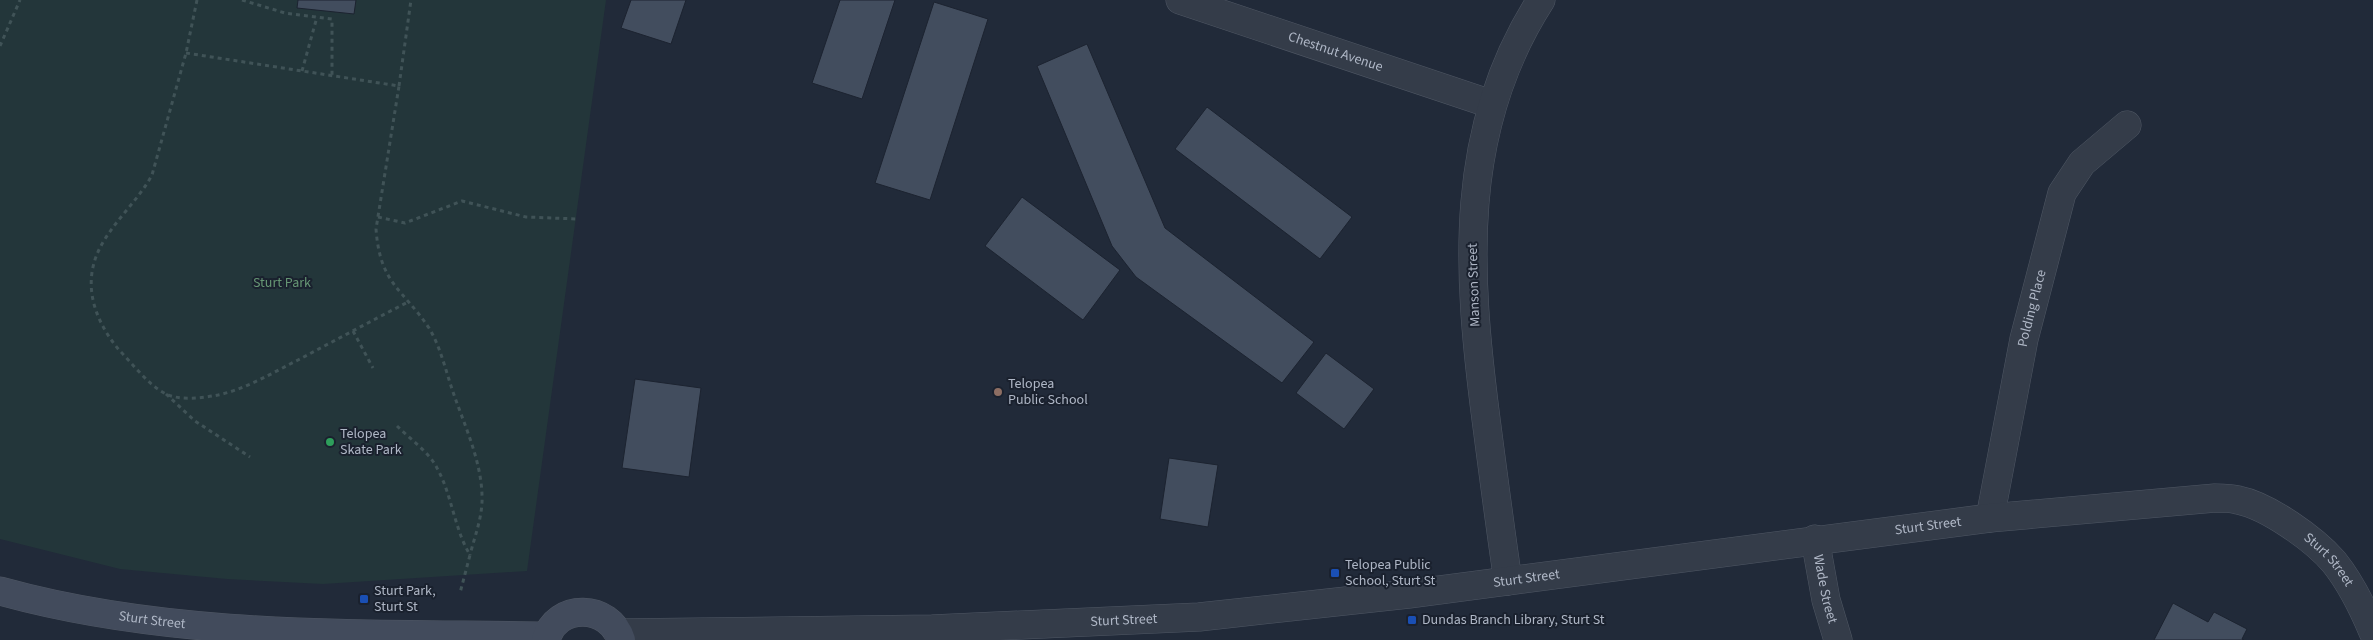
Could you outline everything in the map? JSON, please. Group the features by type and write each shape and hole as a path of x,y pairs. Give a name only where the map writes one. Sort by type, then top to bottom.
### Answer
{"street":[{"name":"Chestnut Avenue","path":"1180,0 1491,104"},
{"name":"Manson Street","path":"1508,581 1479,367 1473,308 1471,254 1474,206 1491,104 1507,61 1540,0"},
{"name":"Polding Place","path":"1990,518 2024,339 2062,193 2082,162 2127,125"},
{"name":"Sturt Street","path":"620,636 932,635 1199,616 1409,594 1815,539 1990,518 2215,498 2239,500 2270,513 2316,545 2334,562 2350,587 2373,632"},
{"name":"Wade Street","path":"1815,539 1826,600 1838,640"},
{"name":"Sturt Street","path":"0,591 114,618 201,627 363,634 546,638"},
{"path":"546,638 561,618 582,612 603,617 620,636"}],"path":[{"path":"0,46 20,0"},
{"path":"197,0 186,53 152,175 143,192 104,242 94,262 92,286 98,317 111,340 136,368 195,421 250,457"},
{"path":"242,0 285,13 332,19 332,76"},
{"path":"411,0 378,217 377,246 388,278 430,330 439,349 475,457 482,494 481,513 460,593"},
{"path":"302,71 317,17"},
{"path":"186,53 399,86"},
{"path":"378,217 404,223 462,201 526,217 576,219"},
{"path":"165,394 180,398 199,398 236,390 408,302"},
{"path":"353,331 373,368"},
{"path":"397,426 437,467 462,540 470,555"}],"green space":[{"name":"Sturt Park","path":"0,0 606,0 527,571 323,584 227,579 120,569 0,539"}],"building":[{"path":"298,0 356,0 354,14 297,8"},
{"path":"631,0 686,0 671,44 621,28"},
{"path":"840,0 895,0 862,99 812,83"},
{"path":"934,2 988,19 930,200 875,183"},
{"path":"1087,44 1165,228 1314,342 1282,383 1136,277 1112,246 1037,66"},
{"path":"1207,107 1352,217 1320,259 1175,149"},
{"path":"1022,197 1120,270 1083,320 985,246"},
{"path":"1326,353 1374,389 1344,429 1296,393"},
{"path":"635,379 701,388 689,477 622,468"},
{"path":"1169,458 1218,465 1208,527 1160,519"},
{"path":"2173,603 2208,622 2214,612 2247,629 2242,639 2244,640 2154,640"}],"place":[{"name":"Telopea Public School","path":"998,392"},
{"name":"Telopea Skate Park","path":"330,442"},
{"name":"Telopea Public School, Sturt St","path":"1335,573"},
{"name":"Sturt Park, Sturt St","path":"364,599"},
{"name":"Dundas Branch Library, Sturt St","path":"1412,620"}]}
